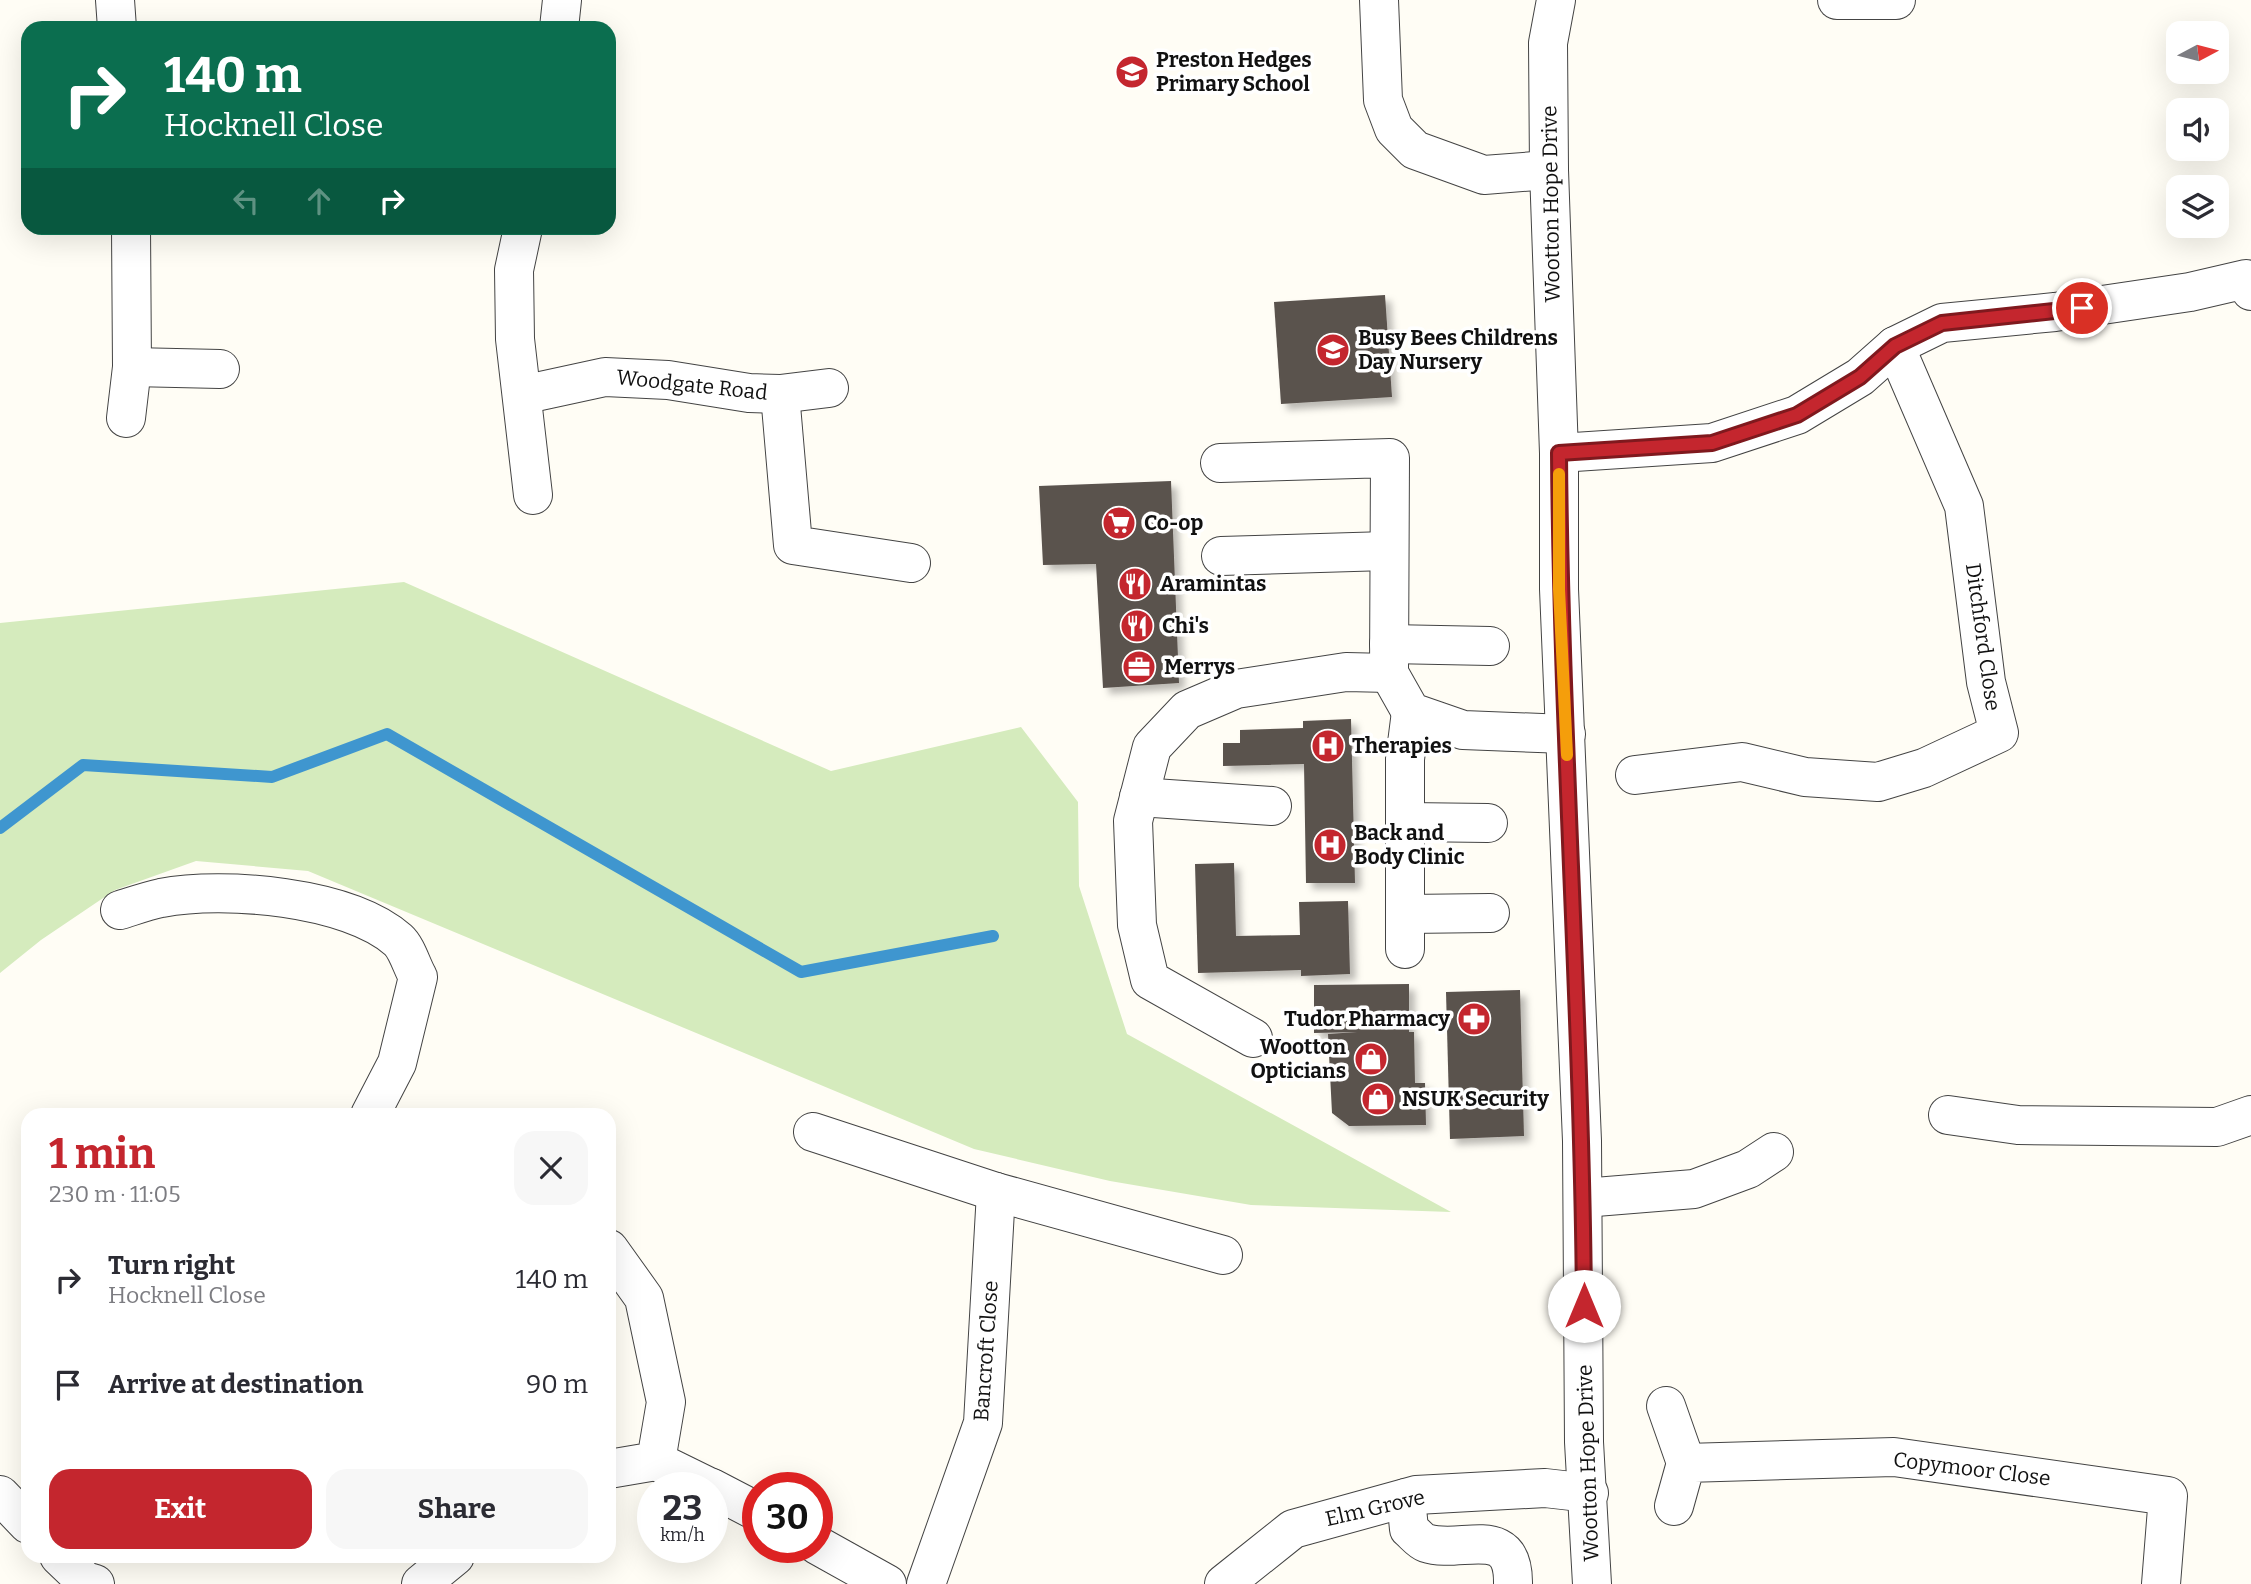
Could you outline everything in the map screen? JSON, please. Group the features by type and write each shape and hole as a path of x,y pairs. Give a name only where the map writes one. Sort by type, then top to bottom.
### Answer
{"street":[{"path":"115,0 116,21"},
{"path":"560,21 562,0"},
{"path":"1379,0 1383,100 1394,129 1415,150 1484,175 1549,170"},
{"name":"Wootton Hope Drive","path":"1556,0 1549,43 1549,170 1559,453 1559,589 1583,1198 1584,1442 1589,1493 1592,1584"},
{"path":"1837,0 1896,0"},
{"path":"126,418 132,367 131,235"},
{"path":"522,235 514,270 515,339 534,495"},
{"path":"1559,453 1712,443 1797,415 1860,377 1895,346 1942,323 2068,310 2190,292 2246,279 2251,291"},
{"name":"Ditchford Close","path":"1635,775 1742,762 1805,777 1878,782 1924,768 1999,733 1986,682 1964,506 1895,346"},
{"path":"132,367 220,369"},
{"name":"Woodgate Road","path":"522,395 605,377 668,380 749,393 779,394 829,388"},
{"name":"Woodgate Road","path":"779,394 793,545 911,563"},
{"path":"1220,463 1390,458 1387,551 1389,659 1411,712 1405,759 1408,821 1406,932 1490,913"},
{"path":"1221,556 1387,551"},
{"path":"1253,1038 1150,979 1137,925 1133,821 1152,747 1187,710 1236,689 1346,672 1389,659 1490,646"},
{"path":"1411,712 1463,730 1566,734"},
{"path":"1139,797 1272,806"},
{"path":"1408,821 1488,822"},
{"path":"120,910 161,898 191,895 265,895 309,902 360,918 400,941 418,978 397,1063 374,1108"},
{"path":"1948,1115 2018,1125 2217,1128 2251,1115"},
{"path":"813,1132 996,1192 1223,1255"},
{"path":"1583,1198 1694,1189 1748,1169 1774,1152"},
{"name":"Bancroft Close","path":"926,1584 982,1423 996,1192"},
{"path":"616,1259 645,1298 666,1402 656,1461"},
{"path":"1666,1406 1686,1463 1674,1506"},
{"name":"Copymoor Close","path":"1686,1463 1894,1457 2168,1496 2161,1584"},
{"path":"616,1468 656,1461 679,1472"},
{"name":"Elm Grove","path":"1224,1584 1293,1529 1406,1498 1545,1488 1589,1493"},
{"path":"0,1496 21,1517"},
{"path":"1406,1498 1409,1529 1425,1543 1487,1545 1497,1548 1508,1555 1514,1567 1513,1584"},
{"path":"833,1554 887,1584"},
{"path":"66,1563 85,1581 95,1584"},
{"path":"421,1584 446,1563"}],"green space":[{"path":"404,582 831,771 1021,727 1078,802 1079,886 1127,1034 1451,1212 1251,1205 1110,1181 974,1149 308,871 196,861 115,890 41,940 0,973 0,623"}],"building":[{"name":"Busy Bees Childrens Day Nursery","path":"1385,295 1392,397 1281,404 1274,302"},
{"path":"1171,481 1179,683 1103,688 1096,564 1043,565 1039,486"},
{"path":"1351,719 1355,883 1306,883 1304,764 1223,766 1223,743 1240,743 1240,730 1303,728 1303,721"},
{"path":"1234,863 1236,936 1300,935 1299,902 1348,901 1350,974 1301,976 1301,970 1198,973 1195,864"},
{"path":"1409,984 1409,1032 1414,1032 1415,1083 1425,1083 1426,1125 1349,1126 1332,1113 1328,1034 1357,1032 1314,1033 1314,985"},
{"path":"1520,990 1524,1136 1450,1139 1446,992"}],"waterway":[{"path":"0,828 83,765 272,777 387,734 801,972 993,936"}],"slow traffic":[{"path":"1559,474 1559,589 1567,755"}],"place":[{"name":"Preston Hedges Primary School","path":"1132,72"},
{"name":"Busy Bees Childrens Day Nursery","path":"1333,350"},
{"name":"Co-op","path":"1119,523"},
{"name":"Aramintas","path":"1135,584"},
{"name":"Chi's","path":"1137,626"},
{"name":"Merrys","path":"1139,667"},
{"name":"Therapies","path":"1328,746"},
{"name":"Back and Body Clinic","path":"1330,845"},
{"name":"Tudor Pharmacy","path":"1474,1019"},
{"name":"Wootton Opticians","path":"1371,1059"},
{"name":"NSUK Security","path":"1378,1099"}],"route":[{"path":"1584,1306 1582,1141 1559,589 1559,453 1712,443 1797,415 1860,377 1895,346 1942,323 2082,308"}]}
